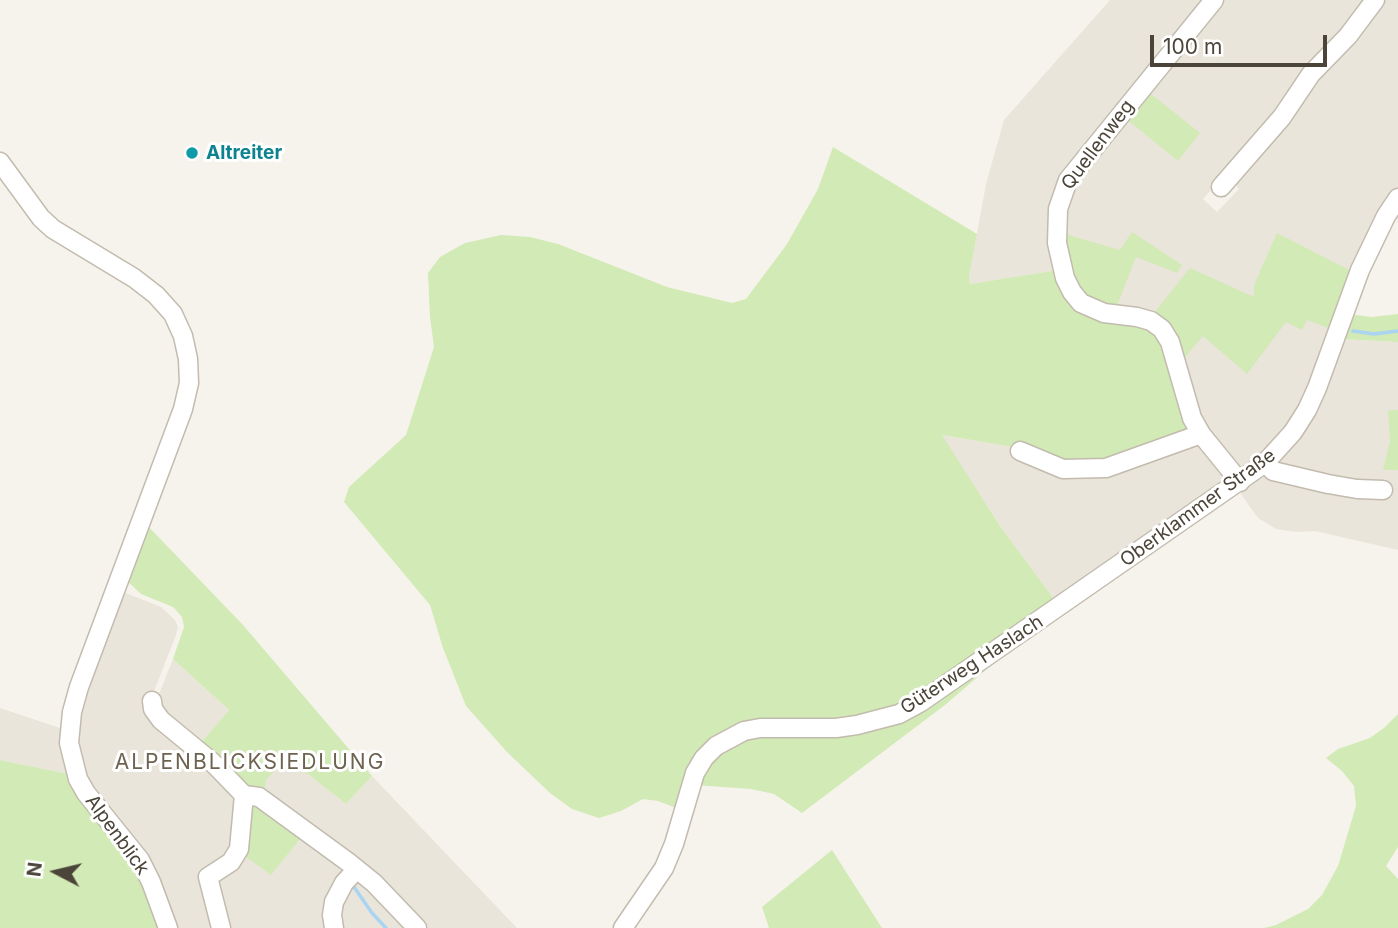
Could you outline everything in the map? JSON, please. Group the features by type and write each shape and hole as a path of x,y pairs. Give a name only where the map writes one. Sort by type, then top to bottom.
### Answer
{"street":[{"name":"Quellenweg","path":"1214,0 1071,176 1062,194 1057,227 1060,262 1072,292 1081,303 1104,313 1151,321 1162,330 1170,342 1192,418 1200,433 1240,482"},
{"path":"1221,187 1282,117 1311,74 1348,36 1375,0"},
{"name":"Alpenblick","path":"0,162 41,218 53,229 134,278 156,295 173,314 183,336 189,383 183,409 79,687 72,712 69,746 78,779 86,793 140,860 152,881 169,928"},
{"name":"Oberklammer Straße","path":"1060,606 1240,482 1265,463 1293,432 1317,387 1360,270 1386,216 1398,198"},
{"path":"1020,451 1063,469 1106,468 1200,433"},
{"path":"1265,463 1273,471 1328,484 1383,490"},
{"name":"Güterweg Haslach","path":"623,928 664,868 695,773 704,758 716,746 744,731 760,728 836,728 899,714 944,688 1060,606"},
{"path":"152,701 153,709 161,720 212,762 244,794 259,797 357,869 417,928"},
{"path":"221,928 208,877 231,862 236,855 240,842 244,794"},
{"path":"334,928 334,902 344,883 357,869"}],"shaded area":[{"path":"1110,0 1213,0 1072,169 1058,270 970,284 986,184 1004,120"},
{"path":"1221,0 1369,0 1262,134 1203,199 1217,212 1239,189 1232,181 1381,0 1398,0 1398,190 1292,425 1243,472 1235,468 1110,311 1062,237 1068,192"},
{"path":"1340,339 1398,342 1398,550 1315,531 1276,529 1258,518 1238,490 1261,472"},
{"path":"941,435 1019,448 1198,440 1226,471 1228,482 1057,603 1000,526"},
{"path":"121,591 161,607 175,620 178,627 176,635 149,704 237,796 231,832 235,836 228,859 200,873 214,908 218,928 173,928 92,794 76,757 75,719"},
{"path":"173,659 229,710 199,745 163,717 157,699"},
{"path":"0,708 66,730 73,775 0,760"},
{"path":"288,757 346,804 372,776 517,928 422,928 265,792 266,780"},
{"path":"248,803 351,868 331,928 225,928 214,876 221,871"},
{"path":"356,878 414,928 339,928 338,909"}],"green space":[{"path":"1146,90 1200,133 1178,161 1124,117"},
{"path":"833,147 977,234 970,284 1058,270 1062,285 1158,333 1190,426 1187,434 1101,466 1057,462 1019,448 942,435 1000,526 1057,603 942,685 872,719 731,731 679,809 643,799 621,811 599,818 572,809 550,793 507,752 466,706 443,648 430,605 344,502 349,487 406,435 434,347 428,273 440,257 465,243 501,235 530,237 558,244 667,287 732,303 746,299 787,244 818,189"},
{"path":"1132,232 1182,265 1177,273 1136,257 1115,311 1099,308 1072,283 1062,233 1120,250"},
{"path":"1277,233 1355,273 1334,330 1307,320 1302,330 1286,322 1247,374 1203,336 1181,362 1150,318 1190,268 1254,297 1254,285"},
{"path":"1348,314 1372,317 1398,314 1398,342 1340,339"},
{"path":"1398,410 1398,470 1383,470 1390,441 1388,411"},
{"path":"145,523 243,625 372,776 346,804 288,758 266,780 265,792 248,786 235,777 199,745 229,710 173,659 184,627 182,617 173,607 141,594 124,578"},
{"path":"1024,637 945,705 802,813 774,794 751,789 695,785 710,758 749,734 847,732"},
{"path":"1398,714 1398,847 1386,866 1398,879 1398,928 1264,928 1308,909 1322,895 1338,866 1356,806 1354,786 1342,771 1326,758 1338,749 1370,738"},
{"path":"0,760 73,775 135,860 165,928 0,928"},
{"path":"250,801 303,835 271,875 242,854"},
{"path":"832,850 882,928 769,928 762,907"}],"waterway":[{"path":"1353,331 1374,334 1398,331"},
{"path":"354,887 386,928"}],"place":[{"name":"Altreiter","path":"192,153"}],"district":[{"name":"ALPENBLICKSIEDLUNG","path":"250,763"}]}
